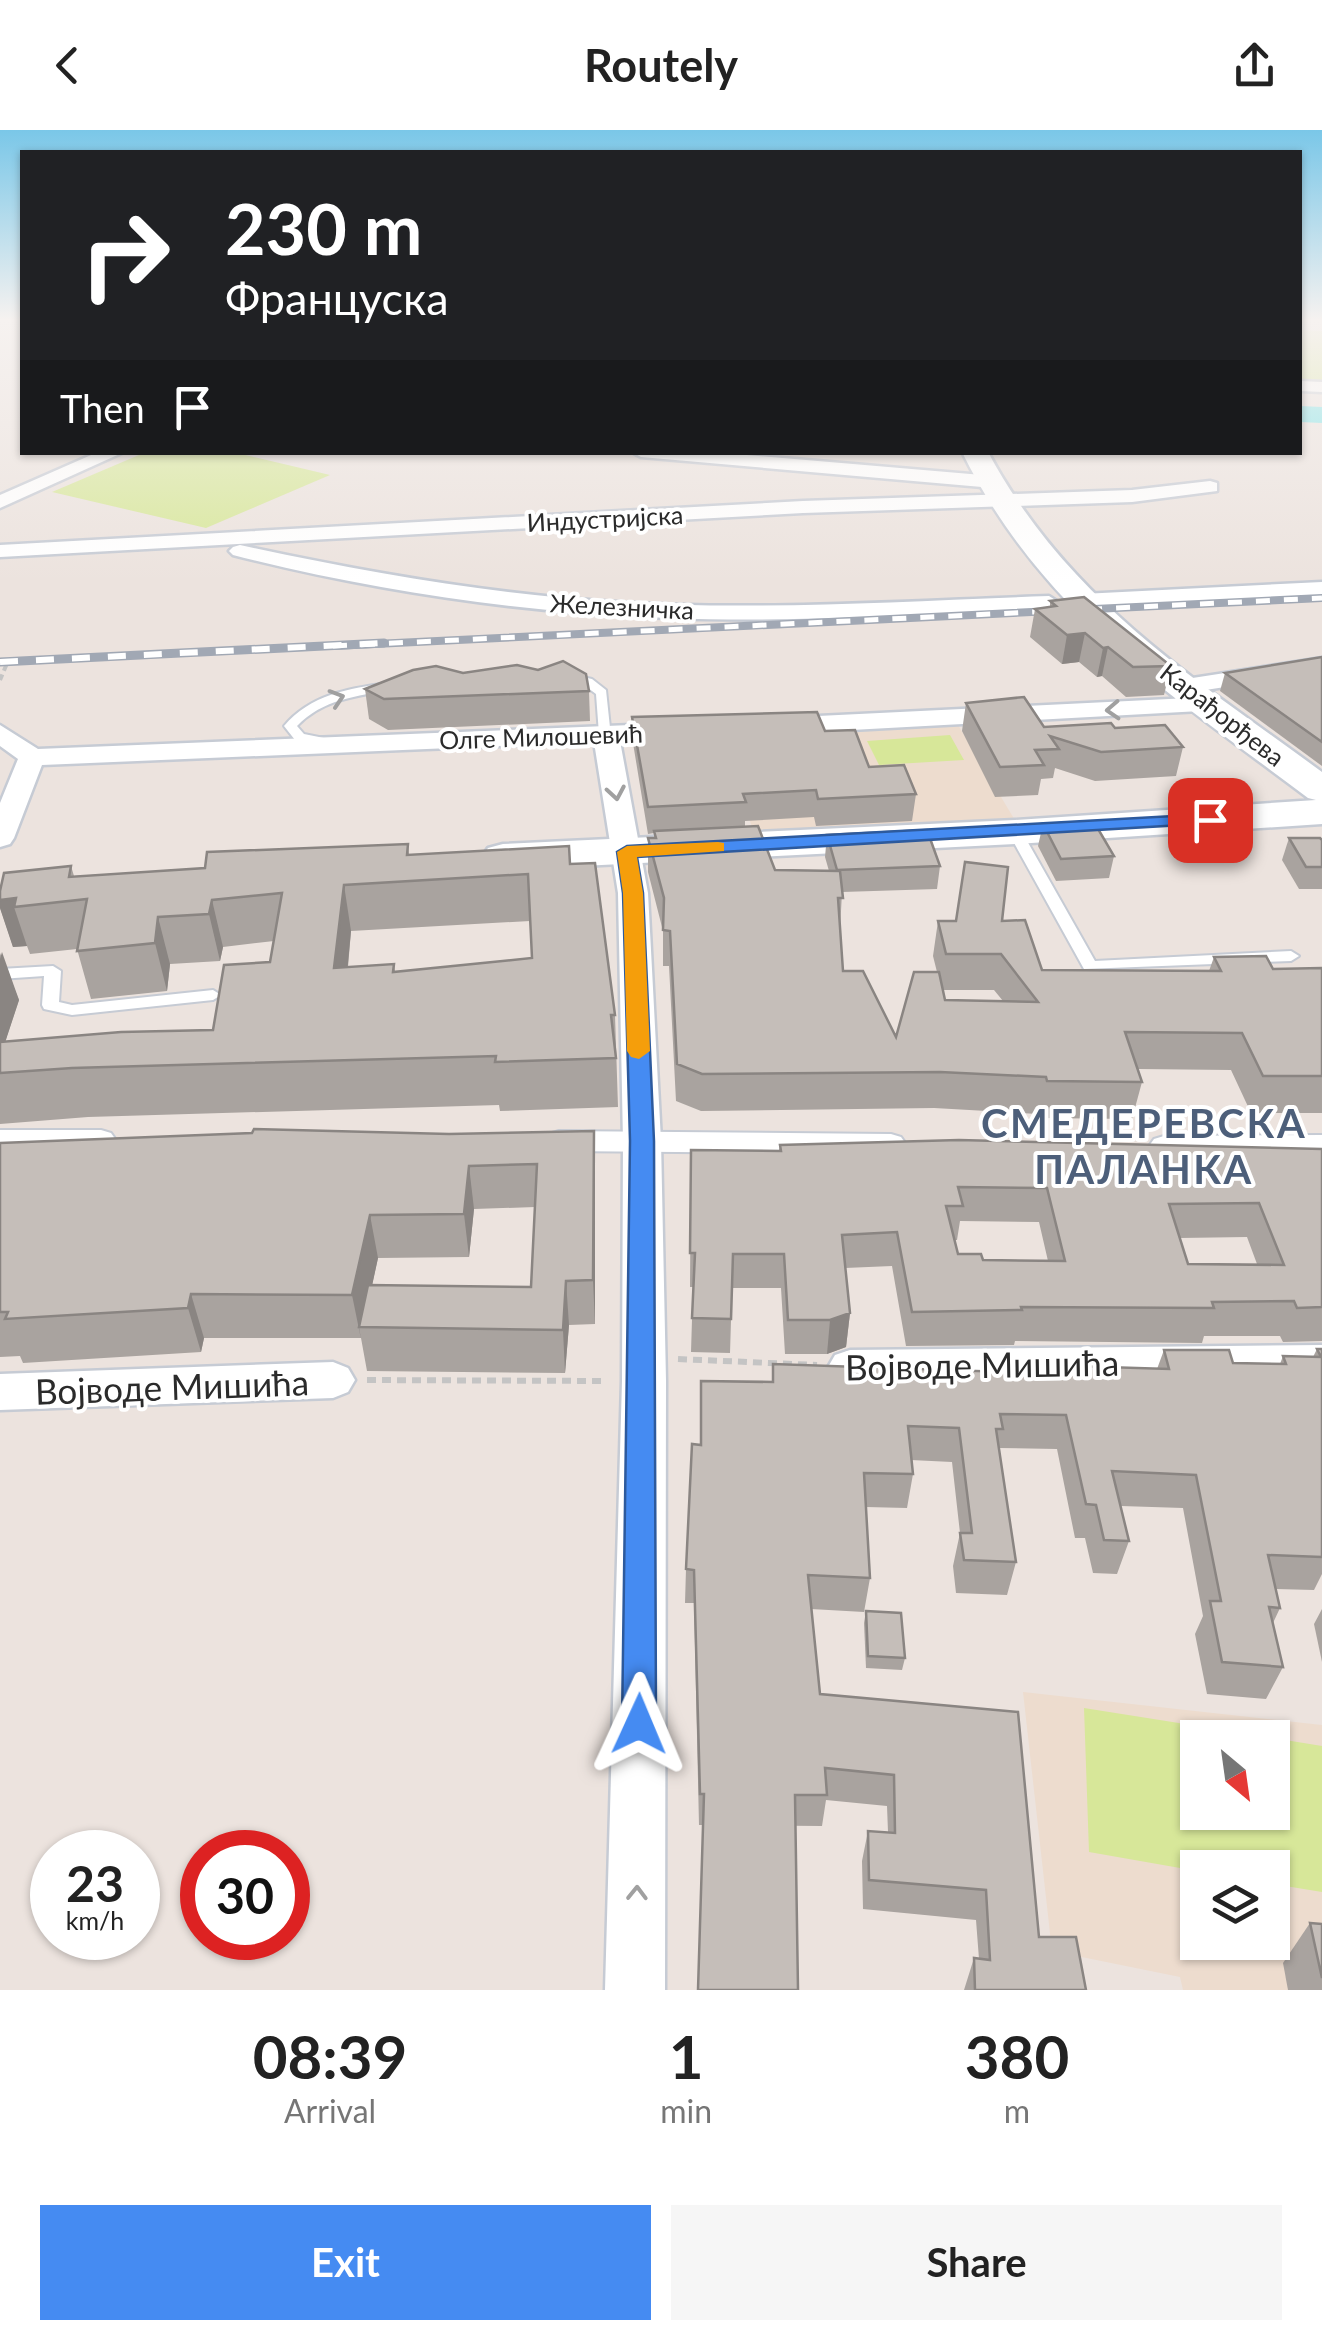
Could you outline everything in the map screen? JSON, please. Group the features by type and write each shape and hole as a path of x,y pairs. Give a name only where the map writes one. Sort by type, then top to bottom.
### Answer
{"main road":[{"name":"Карађорђева","path":"987,477 1046,562 1066,602 1322,790"},
{"path":"473,859 1322,812"}],"street":[{"path":"0,502 107,455"},
{"path":"683,455 987,477"},
{"name":"Индустријска","path":"0,551 201,542 987,477 1149,495 1210,487"},
{"name":"Железничка","path":"201,542 345,576 482,596 618,609 784,612 1322,589"},
{"path":"742,728 1198,696 1322,665"},
{"name":"Олге Милошевић","path":"32,757 324,742 703,730"},
{"path":"0,733 32,757 0,838"},
{"path":"606,734 633,893 642,1141 635,1990"},
{"path":"0,1140 136,1140"},
{"path":"525,1140 920,1144"},
{"path":"1140,1146 1322,1145"},
{"name":"Војводе Мишића","path":"850,1367 1322,1362"},
{"name":"Војводе Мишића","path":"0,1392 333,1380"}],"lane":[{"path":"551,678 588,682 602,693 606,734"},
{"path":"324,742 300,737 290,726 300,714 325,701 355,692 404,686"},
{"path":"1014,832 1090,966 1291,956"},
{"path":"0,974 53,971 50,1005 72,1010 214,995"}],"path":[{"path":"0,680 8,662"},
{"name":"Војводе Мишића","path":"333,1380 850,1367"}],"shaded area":[{"path":"958,725 1016,822 757,840 718,737"},
{"path":"1023,1692 1277,1720 1180,1720 1180,1830 1290,1830 1290,1721 1322,1725 1322,1990 1183,1990 1180,1977 1052,1951"}],"green space":[{"path":"139,455 245,455 330,475 206,528 52,492"},
{"path":"950,735 964,760 879,765 867,741"},
{"path":"1084,1708 1180,1723 1180,1830 1290,1830 1290,1741 1322,1746 1322,1892 1290,1887 1290,1850 1180,1850 1180,1868 1089,1852"}],"building":[{"path":"1084,597 1171,666 1133,667 1085,633 1067,635 1035,609 1056,606 1050,601"},
{"path":"1322,657 1322,742 1225,673"},
{"path":"563,661 586,674 589,691 384,699 365,689 413,670 436,666 463,673 517,665 538,670"},
{"path":"1024,697 1044,727 1165,725 1183,747 1101,752 1050,736 1059,749 1035,750 1044,765 1000,767 966,703"},
{"path":"817,712 825,731 855,730 869,767 904,765 916,794 818,799 816,790 743,794 746,802 648,807 632,717"},
{"path":"1094,822 1114,856 1061,859 1043,824"},
{"path":"758,826 775,870 840,871 843,971 863,971 896,1037 914,972 939,972 945,1000 1038,1002 1001,954 946,954 938,921 956,921 965,862 1008,867 1002,921 1025,920 1042,970 1221,971 1214,957 1266,956 1273,969 1322,968 1322,1076 1263,1076 1242,1033 1125,1032 1142,1082 1047,1081 1046,1077 940,1072 702,1074 677,1064 670,931 663,930 664,898 648,838 656,838 654,831"},
{"path":"927,830 940,866 837,870 827,835"},
{"path":"1289,838 1320,838 1322,867 1306,867"},
{"path":"408,844 407,855 569,846 570,864 595,863 615,1015 611,1015 616,1058 495,1062 496,1056 0,1073 0,1042 121,1032 213,1030 224,965 270,962 282,893 212,900 209,914 158,917 155,943 77,951 87,899 14,907 16,898 0,900 4,873 71,866 69,877 205,868 207,852","holes":["528,874 532,958 393,972 394,964 334,968 344,885"]},
{"path":"254,1129 449,1134 594,1131 593,1280 566,1281 563,1330 359,1327 368,1285 531,1287 537,1164 469,1166 464,1214 370,1215 352,1295 191,1294 188,1308 5,1319 8,1312 0,1312 0,1143 252,1133"},
{"path":"959,1140 1322,1149 1322,1307 1297,1308 1294,1301 1212,1302 1214,1308 1021,1307 1022,1310 912,1312 897,1232 842,1235 850,1313 830,1320 788,1320 784,1254 733,1254 731,1319 692,1318 695,1253 690,1253 691,1150 781,1151 780,1145","holes":["958,1187 1047,1188 1065,1261 983,1260 981,1254 958,1254 946,1206 963,1206","1259,1203 1284,1265 1188,1264 1169,1204"]},
{"path":"1317,1349 1322,1349 1322,1557 1268,1555 1280,1608 1269,1607 1283,1667 1222,1662 1210,1601 1221,1601 1196,1475 1112,1471 1129,1541 1104,1540 1096,1505 1086,1504 1066,1415 1000,1414 1003,1429 996,1429 1016,1562 964,1560 960,1533 972,1533 959,1428 908,1426 913,1474 864,1473 870,1578 808,1575 820,1694 1018,1712 1039,1937 1076,1937 1086,1990 975,1990 974,1958 990,1960 986,1890 869,1880 868,1831 895,1833 894,1775 825,1768 827,1795 795,1795 798,1990 698,1990 704,1794 700,1794 694,1570 686,1569 692,1444 701,1445 701,1381 773,1382 773,1364 1005,1372 1004,1364 1169,1369 1164,1350 1229,1350 1233,1363 1286,1364 1283,1356 1321,1357"},
{"path":"866,1611 901,1613 905,1658 868,1656"},
{"path":"1310,1923 1322,1924 1322,1978"}],"waterway":[{"path":"1302,414 1322,415"}],"railway":[{"path":"333,646 1322,598"},
{"path":"0,662 384,643"}],"slow traffic":[{"path":"639,1051 633,893 627,852 718,847"}],"district":[{"name":"СМЕДЕРЕВСКА ПАЛАНКА","path":"1144,1146"}],"route":[{"path":"639,1724 644,1382 642,1141 633,893 627,852 1210,820"}]}
